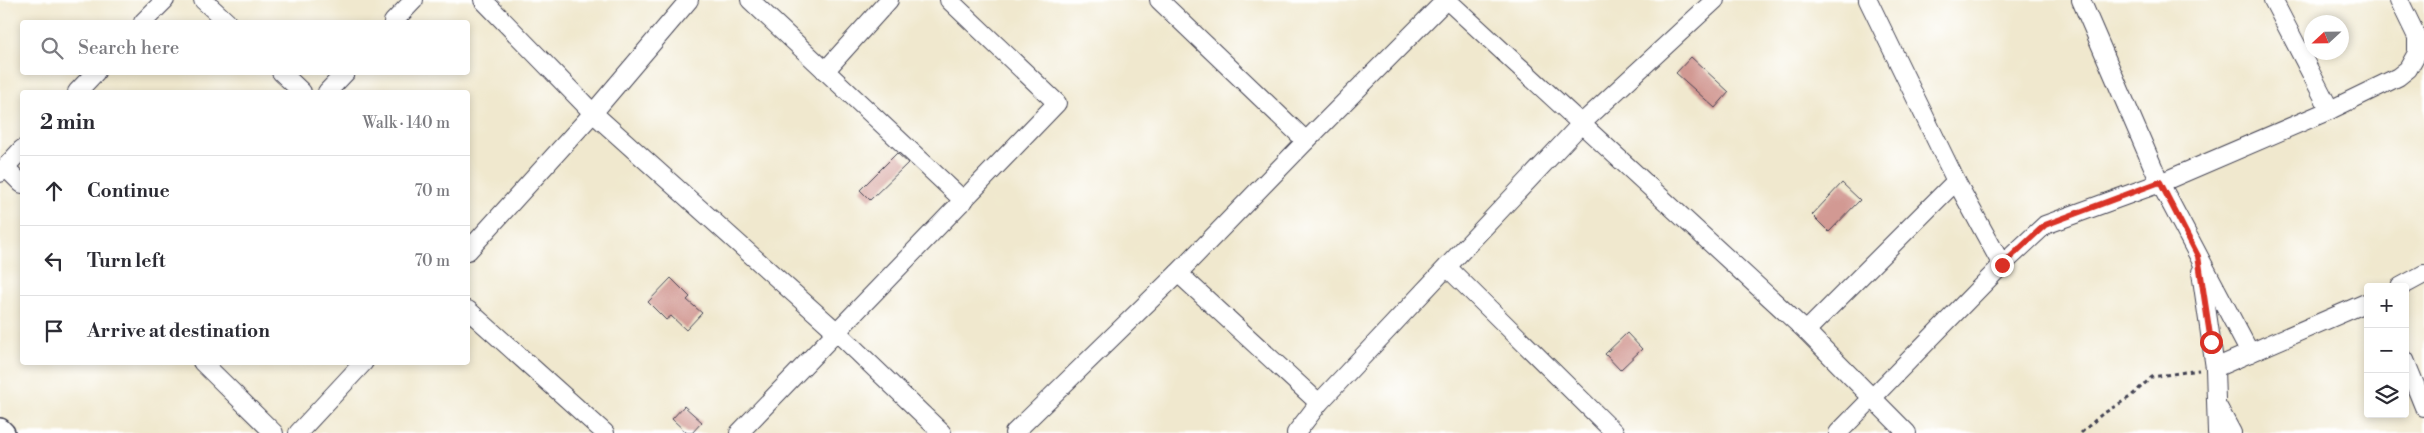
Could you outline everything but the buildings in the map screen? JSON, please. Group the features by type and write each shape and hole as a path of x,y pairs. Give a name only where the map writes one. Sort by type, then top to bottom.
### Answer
{"street":[{"path":"145,20 165,0"},
{"path":"203,0 225,20"},
{"path":"395,20 414,0"},
{"path":"482,0 593,113 837,332 942,433"},
{"path":"470,249 593,113 689,0"},
{"path":"750,0 964,201"},
{"path":"826,71 889,0"},
{"path":"739,433 1057,103 949,0"},
{"path":"1159,0 1306,141"},
{"path":"1014,433 1178,273 1447,0 1806,331 1908,433"},
{"path":"1302,431 1318,403 1582,123 1715,0"},
{"path":"1868,0 1956,181 2002,265"},
{"path":"2080,0 2160,182 2250,353"},
{"path":"2273,0 2330,110"},
{"path":"1838,433 1872,396 2002,265 2045,225 2160,182 2330,110 2385,85 2408,69 2416,53 2417,37 2399,0"},
{"path":"79,90 93,75"},
{"path":"284,75 300,90"},
{"path":"329,90 343,75"},
{"path":"20,151 3,170 20,183"},
{"path":"1806,331 1956,181"},
{"path":"2198,256 2215,368 2218,406 2217,433"},
{"path":"1447,267 1615,433"},
{"path":"1178,273 1318,403"},
{"path":"2407,283 2424,274"},
{"path":"2215,368 2364,304"},
{"path":"470,312 605,433"},
{"path":"205,365 274,433"},
{"path":"298,433 361,365"},
{"path":"2409,370 2424,407"},
{"path":"2218,406 2232,433"},
{"path":"0,429 4,433"}],"path":[{"path":"2082,433 2101,415 2130,398 2152,377 2215,368"}],"route":[{"path":"2002,265 2045,225 2160,182 2198,256 2206,295 2211,342"}]}
